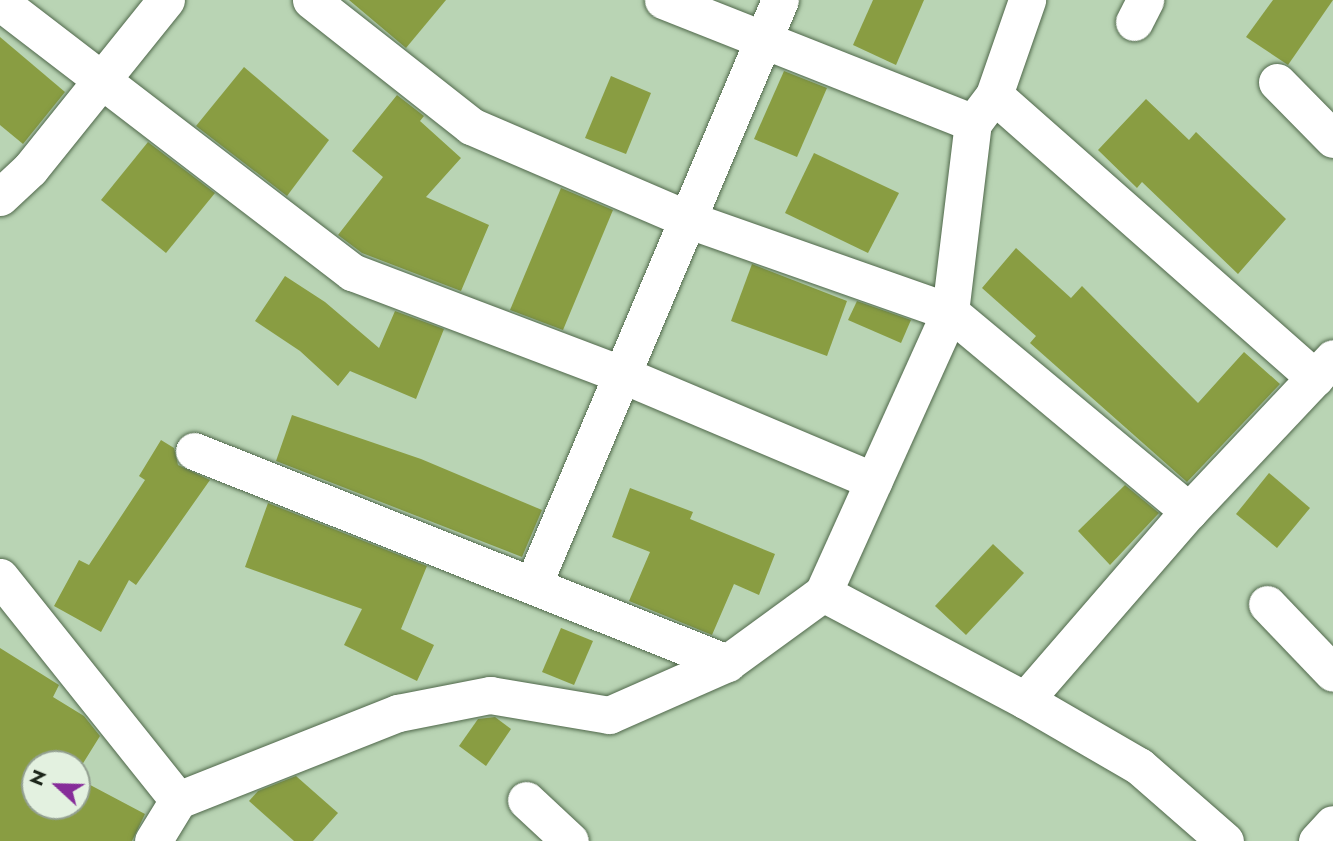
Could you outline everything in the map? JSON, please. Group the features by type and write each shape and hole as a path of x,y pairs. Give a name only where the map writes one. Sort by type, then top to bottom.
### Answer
{"street":[{"path":"0,197 30,169 166,0"},
{"path":"311,0 471,126 689,220 950,312 1189,511"},
{"path":"663,0 762,40 984,109 1324,368 1189,511 1025,700"},
{"path":"533,586 780,0"},
{"path":"153,841 178,800 398,713 490,695 609,715 727,663 823,593 950,312 984,109 1027,0"},
{"path":"0,2 352,272 623,375 874,481"},
{"path":"1277,82 1333,139"},
{"path":"194,451 727,663"},
{"path":"0,577 178,800"},
{"path":"823,593 1025,700 1139,766 1225,841"},
{"path":"1267,604 1333,673"},
{"path":"526,800 570,841"},
{"path":"1317,841 1333,824"}],"building":[{"path":"349,0 446,0 406,48"},
{"path":"873,0 924,0 896,65 853,45"},
{"path":"1273,0 1333,0 1288,65 1246,37"},
{"path":"0,37 65,92 23,144 0,125"},
{"path":"244,67 329,140 287,196 196,126"},
{"path":"784,71 827,88 797,157 754,139"},
{"path":"611,76 651,93 626,154 585,138"},
{"path":"397,95 424,116 420,121 461,158 426,197 489,225 461,291 362,253 338,235 383,177 352,151"},
{"path":"1146,99 1189,140 1196,132 1286,219 1238,274 1142,182 1137,188 1098,150"},
{"path":"148,142 215,193 166,253 101,200"},
{"path":"814,153 899,193 868,253 785,213"},
{"path":"561,188 613,210 563,330 510,310"},
{"path":"1016,248 1071,298 1082,286 1198,403 1244,352 1280,384 1187,482 1030,343 1036,336 982,288"},
{"path":"752,264 847,301 827,356 731,321"},
{"path":"285,276 325,302 379,348 395,311 444,329 416,399 350,371 338,386 300,351 255,321"},
{"path":"857,301 911,320 901,343 848,320"},
{"path":"292,415 421,459 542,510 522,557 276,461"},
{"path":"161,440 174,448 178,465 210,480 136,585 129,580 101,632 54,606 79,560 89,565 145,480 139,476"},
{"path":"1269,473 1310,508 1277,548 1236,514"},
{"path":"1125,485 1159,513 1110,565 1078,531"},
{"path":"630,488 693,512 690,519 775,554 759,595 734,584 712,635 629,601 650,552 612,537"},
{"path":"268,503 427,566 401,629 434,645 417,681 344,645 362,609 245,567"},
{"path":"993,544 1024,573 966,635 935,606"},
{"path":"561,628 593,641 574,685 542,672"},
{"path":"0,648 59,685 53,697 84,716 100,736 91,750 21,750 21,820 91,820 91,785 145,814 132,841 0,841"},
{"path":"495,717 511,729 486,766 459,746 478,719"},
{"path":"296,776 338,813 313,841 294,841 249,801 258,791"}]}
